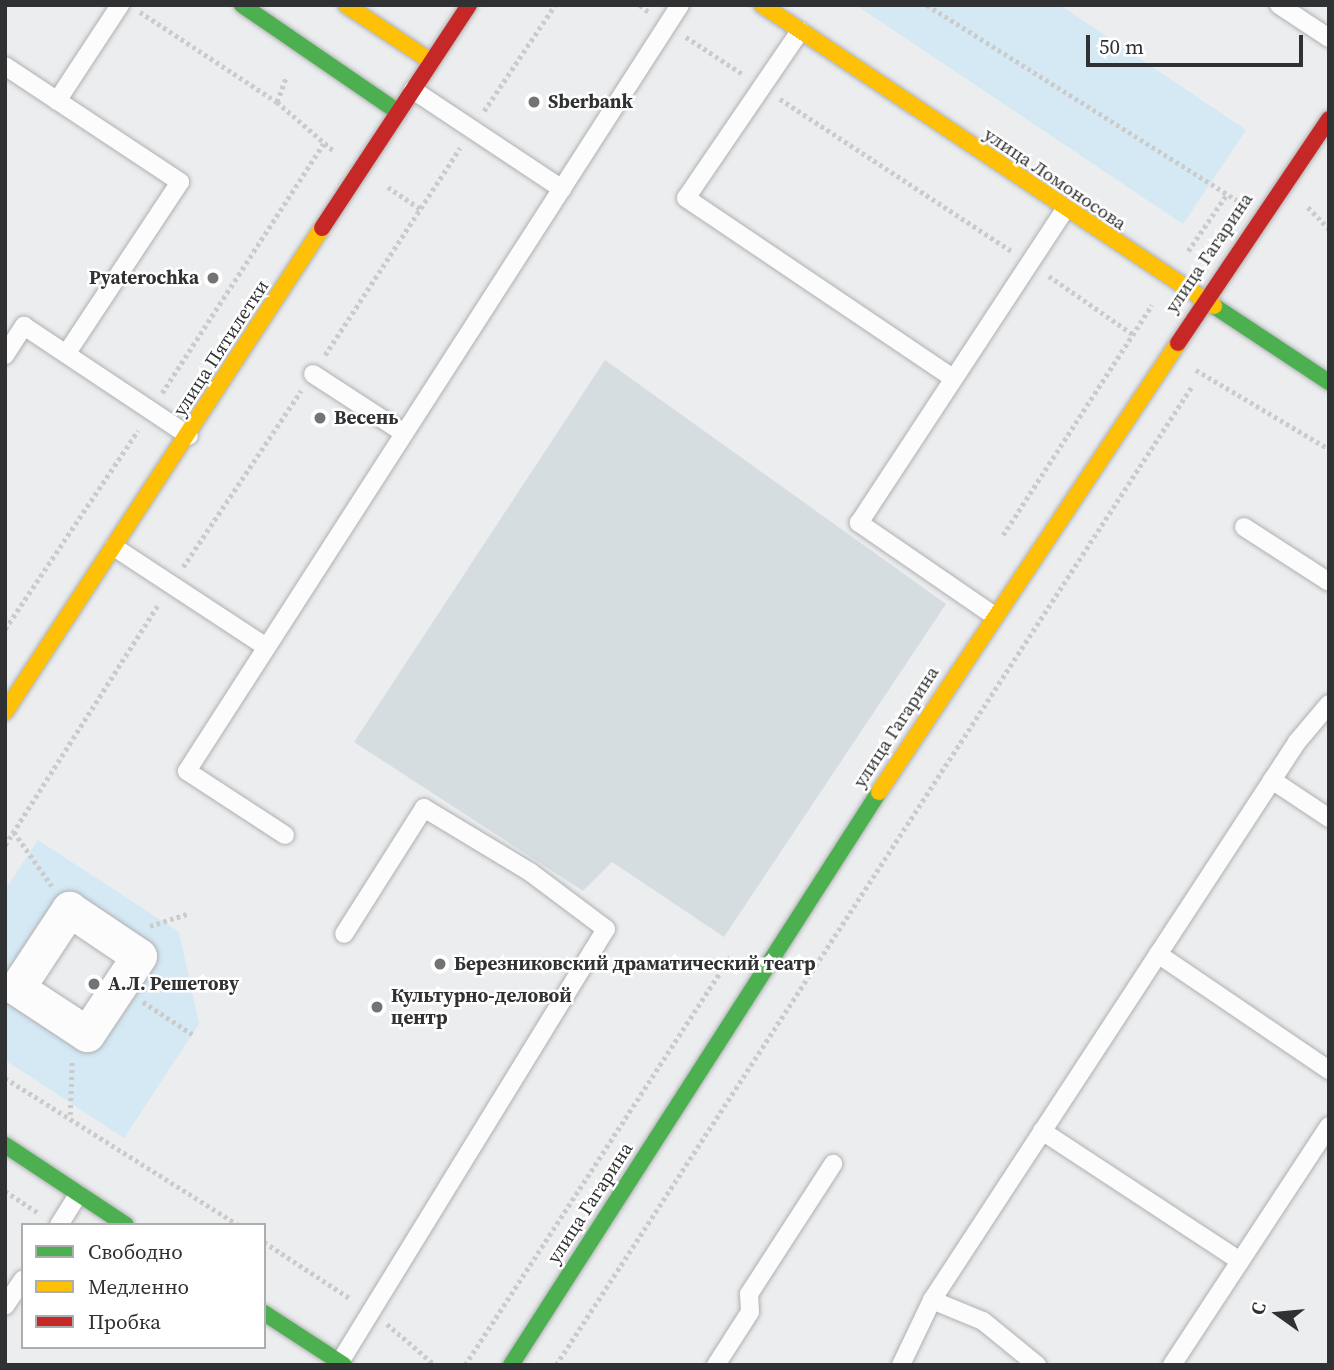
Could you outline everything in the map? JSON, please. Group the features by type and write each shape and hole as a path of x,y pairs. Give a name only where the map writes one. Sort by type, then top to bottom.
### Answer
{"main road":[{"path":"242,5 262,11 398,112"},
{"path":"346,5 432,62"},
{"name":"улица Пятилетки","path":"5,712 189,436 469,5"},
{"name":"улица Ломоносова","path":"762,5 1065,211 1329,382"},
{"name":"улица Гагарина","path":"511,1365 993,615 1259,215 1329,119"},
{"path":"5,1145 123,1223"},
{"path":"266,1314 342,1363"}],"street":[{"path":"69,909 139,956 118,987 87,1034 17,988 69,909"}],"lane":[{"path":"57,101 120,5"},
{"path":"285,835 187,771 680,5"},
{"path":"1279,5 1329,38"},
{"path":"800,31 686,198 953,378"},
{"path":"5,66 180,182 66,354"},
{"path":"413,90 562,188"},
{"path":"993,615 859,523 1065,211"},
{"path":"5,355 24,326 189,436"},
{"path":"313,374 404,433"},
{"path":"1244,527 1329,582"},
{"path":"114,547 265,646"},
{"path":"5,666 26,680"},
{"path":"901,1365 932,1300 1272,780 1329,704"},
{"path":"1272,780 1329,818"},
{"path":"342,1363 606,929 530,872 424,808 344,934"},
{"path":"1158,954 1329,1070"},
{"path":"1172,1365 1329,1126"},
{"path":"1042,1131 1240,1261"},
{"path":"716,1365 750,1312 749,1294 833,1164"},
{"path":"53,1221 78,1194"},
{"path":"5,1306 21,1282"},
{"path":"932,1300 983,1321 1037,1365"}],"path":[{"path":"5,629 323,144 277,102 130,5"},
{"path":"5,845 170,586 555,5"},
{"path":"640,5 1168,355 1329,449"},
{"path":"927,5 1259,215"},
{"path":"1301,215 1308,206 1329,229"},
{"path":"556,1365 1207,362"},
{"path":"14,832 69,909"},
{"path":"118,987 192,1034"},
{"path":"70,1115 73,1025"},
{"path":"5,1078 70,1115 235,1223"},
{"path":"5,1191 53,1221"}],"shaded area":[{"path":"856,5 1060,5 1246,130 1183,224"},
{"path":"605,360 946,604 724,937 612,862 583,891 354,742"},
{"path":"38,840 179,932 199,1024 124,1138 5,1060 5,890","holes":["69,910 139,956 87,1034 17,988"]}],"traffic: fast":[{"path":"242,5 398,112"},
{"path":"1214,306 1329,382"},
{"path":"511,1365 879,792"},
{"path":"5,1145 123,1223"},
{"path":"266,1314 344,1365"}],"traffic: slow":[{"path":"346,5 432,62"},
{"path":"762,5 1214,306"},
{"path":"5,712 322,228"},
{"path":"879,792 1178,343"}],"traffic: jam":[{"path":"322,228 469,5"},
{"path":"1178,343 1329,119"}],"place":[{"name":"Sberbank","path":"534,102"},
{"name":"Pyaterochka","path":"213,278"},
{"name":"Весень","path":"320,418"},
{"name":"Березниковский драматический театр","path":"440,964"},
{"name":"А.Л. Решетову","path":"94,984"},
{"name":"Культурно-деловой центр","path":"377,1007"}]}
